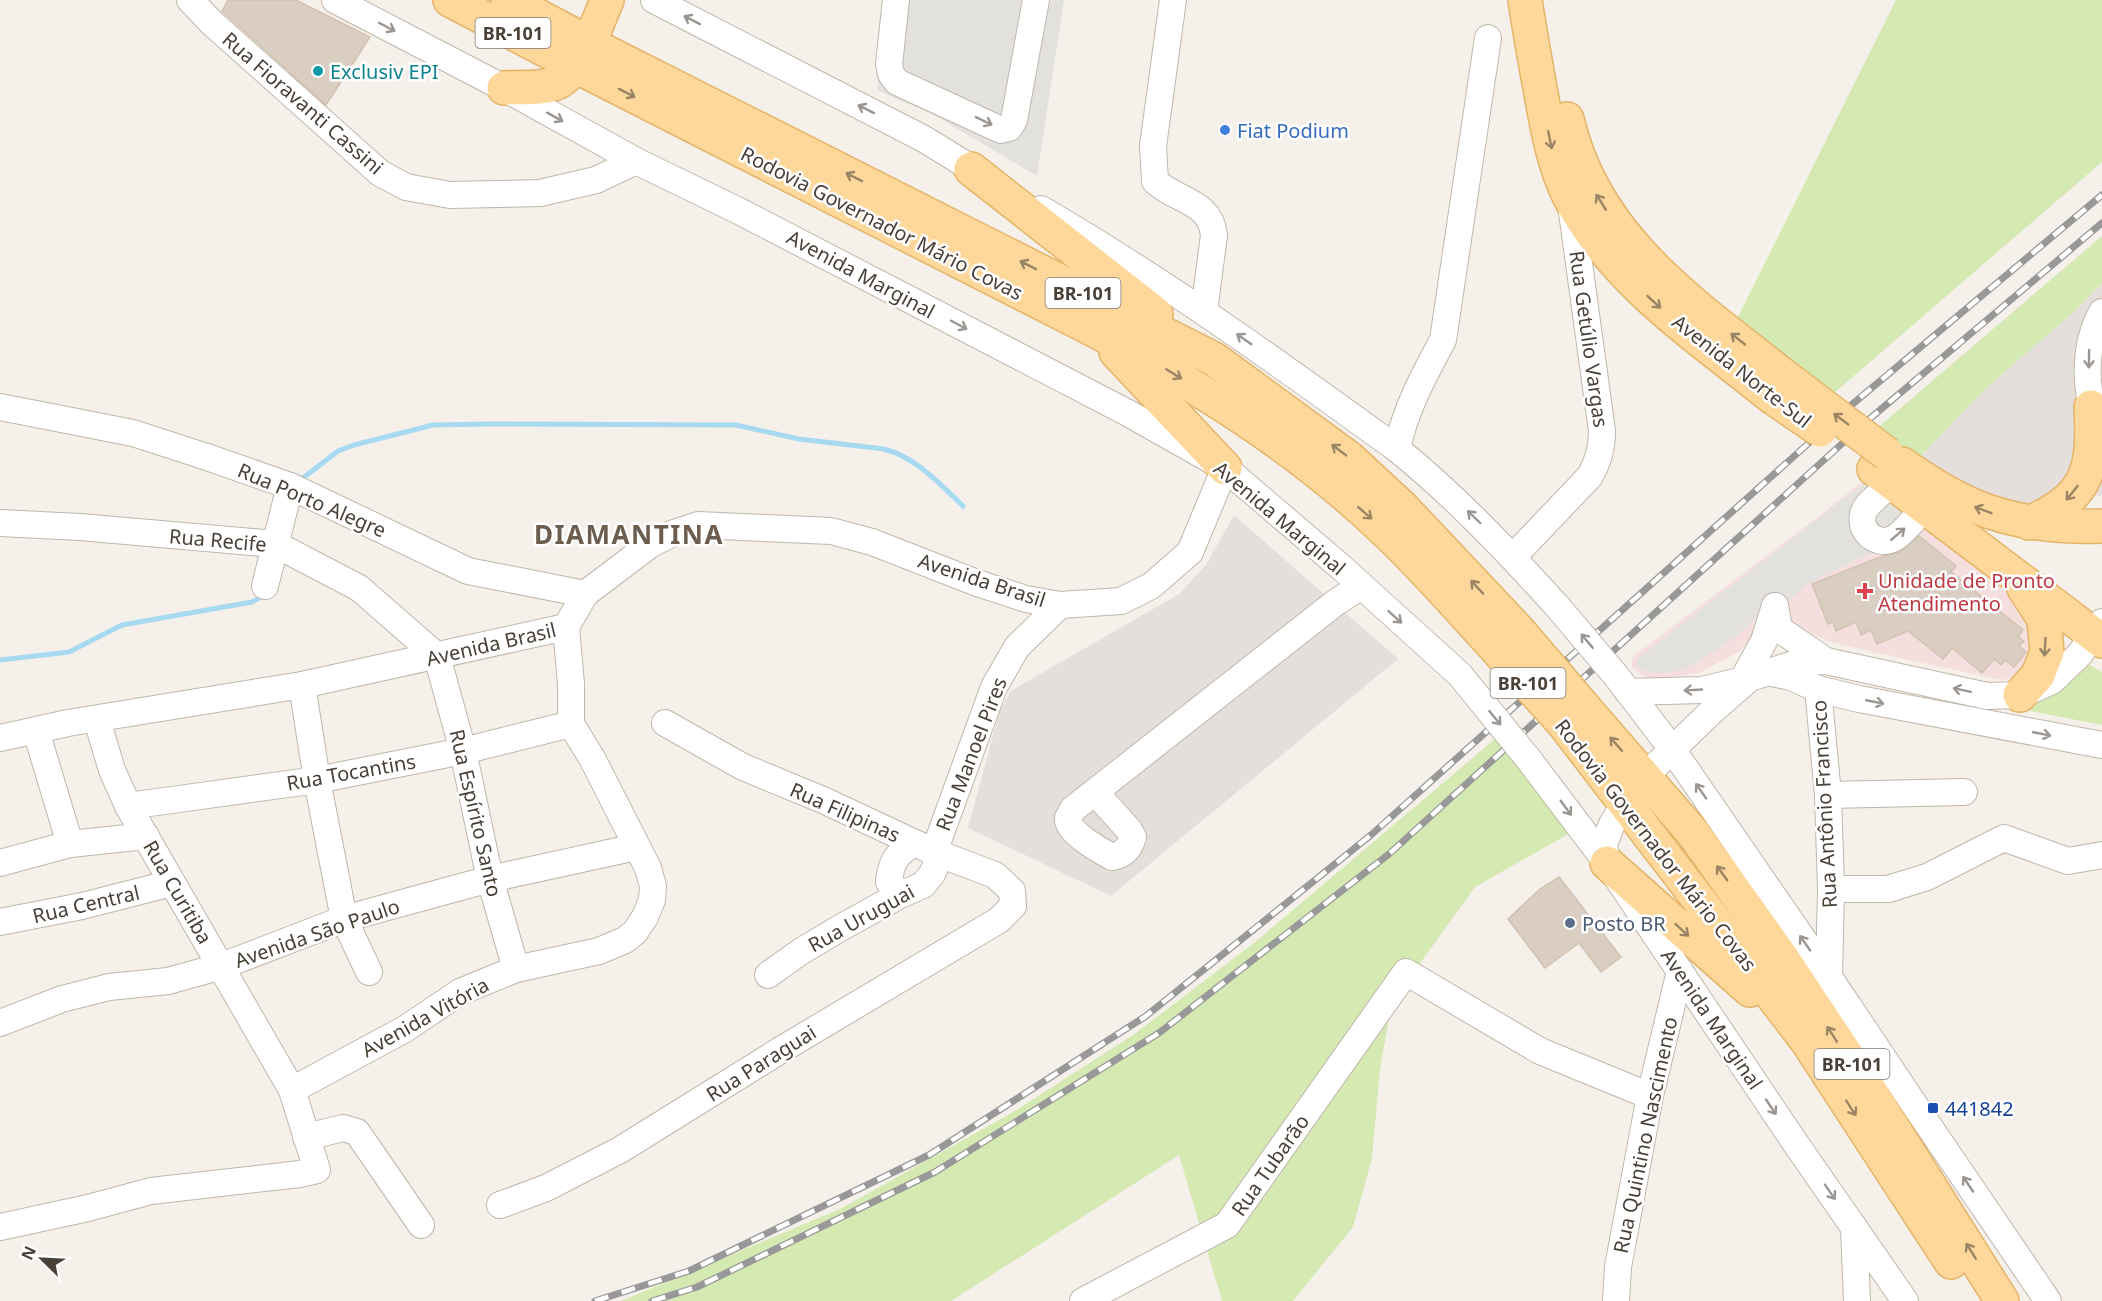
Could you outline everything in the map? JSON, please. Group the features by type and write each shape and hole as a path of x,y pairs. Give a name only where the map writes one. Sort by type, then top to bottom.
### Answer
{"main road":[{"name":"Rodovia Governador Mário Covas","path":"450,0 582,54 1214,359 1349,458 1402,507 1504,636 1576,718 1644,777 1693,832 1780,954 1861,1077 2002,1301"},
{"name":"Rodovia Governador Mário Covas","path":"508,0 582,54 1167,369 1234,411 1316,470 1504,636"},
{"path":"504,88 543,86 559,81 582,54 608,0"},
{"name":"Avenida Norte-Sul","path":"1525,0 1552,149 1569,196 1605,250 1637,286 1657,305 1778,386 1883,468 1935,515 2016,576 2100,628"},
{"name":"Avenida Norte-Sul","path":"1545,0 1550,38 1569,127 1584,171 1605,209 1631,244 1660,274 1778,386"},
{"path":"971,169 1214,359"},
{"path":"1096,332 1225,468"},
{"path":"2029,523 2053,512 2072,496 2088,470 2097,420"},
{"name":"Avenida Norte-Sul","path":"1883,468 1926,481 1970,505 1996,515 2029,523 2102,526"},
{"path":"1935,515 2017,553 2100,628"},
{"path":"2016,576 2044,619 2047,652 2038,675 2020,695"},
{"name":"Rodovia Governador Mário Covas","path":"1576,718 1625,803 1807,1041 1976,1301"},
{"path":"1607,863 1807,1041"}],"street":[{"name":"Rua Fioravanti Cassini","path":"190,0 212,23 380,173 406,187 450,195 540,193 596,180 636,161"},
{"name":"Avenida Marginal","path":"335,0 504,88 636,161 792,238 1128,413 1225,468 1460,675 1530,761 1607,863 1796,1144 1905,1301"},
{"path":"654,0 924,139 971,169 1100,243 1204,312 1397,449 1437,482 1513,557 1557,606 1672,749 2048,1301"},
{"path":"896,0 889,64 891,74 897,82 1002,130 1009,128 1014,120 1036,0"},
{"path":"1173,0 1153,146 1155,181 1162,188 1204,210 1212,223 1214,235 1204,312"},
{"path":"1397,449 1401,428 1421,380 1443,340 1488,38"},
{"path":"924,139 931,97"},
{"name":"Rua Getúlio Vargas","path":"1513,557 1590,476 1598,462 1602,448 1602,431 1569,196"},
{"path":"2097,420 2088,384 2089,349 2102,312"},
{"name":"Rua Porto Alegre","path":"0,407 133,433 290,486 468,571 585,594"},
{"name":"Avenida Brasil","path":"0,738 302,685 566,627 585,594 651,544 698,525 831,531 872,542 1026,599 1060,605 1121,601 1151,586 1190,552 1225,468"},
{"path":"1883,468 1885,488 1866,509 1863,516 1865,530 1869,535 1881,541 1894,539 1919,514 1935,515"},
{"path":"265,586 290,486"},
{"name":"Rua Recife","path":"0,523 80,527 275,544 359,588 437,656"},
{"path":"1095,792 1335,603 1361,586"},
{"name":"Rua Manoel Pires","path":"924,847 994,687 1017,647 1060,605"},
{"path":"1607,863 1604,844 1612,824 1644,777 1711,712 1752,677 1775,606 1779,629 1826,661"},
{"path":"566,627 571,684 571,724"},
{"path":"1622,685 1702,690 1800,662 1826,661 1987,696 2020,695 2052,681 2080,654 2100,628"},
{"name":"Rua Espírito Santo","path":"437,656 463,751 490,879 516,969"},
{"name":"Rua Antônio Francisco","path":"1752,677 1791,677 1818,689 1828,795 1831,889 1829,977"},
{"path":"302,685 316,780 344,919 369,972"},
{"path":"1818,689 1859,699 2102,745"},
{"name":"Rua Curitiba","path":"97,720 112,770 128,806 292,1090"},
{"name":"Rua Filipinas","path":"665,723 743,767 823,800 924,847 995,875 1012,891 1013,906"},
{"name":"Rua Tocantins","path":"128,806 316,780 463,751 571,724"},
{"name":"Avenida Vitória","path":"292,1090 405,1029 460,992 516,969 599,951 625,940 635,932 652,900 653,886 648,868 594,760 571,724"},
{"path":"36,731 70,844"},
{"path":"1828,795 1964,792"},
{"path":"0,863 70,844 146,836"},
{"path":"1831,889 1888,889 1927,877 2004,838 2068,861 2102,855"},
{"name":"Avenida São Paulo","path":"0,1023 62,999 109,987 168,981 222,966 344,919 490,879 636,847"},
{"path":"900,895 889,882 890,869 900,851 924,847"},
{"name":"Rua Uruguai","path":"768,975 800,952 900,895 922,885 938,863 924,847"},
{"name":"Rua Central","path":"0,922 82,906 171,883"},
{"name":"Rua Paraguai","path":"500,1205 546,1188 621,1150 784,1048 999,920 1013,906"},
{"name":"Rua Quintino Nascimento","path":"1616,1301 1618,1267 1650,1096 1680,971"},
{"name":"Rua Tubarão","path":"1083,1301 1227,1225 1406,972 1540,1051 1650,1096"},
{"path":"0,1227 88,1208 151,1191 300,1174 317,1170 292,1090"},
{"path":"306,1137 343,1128 357,1132 421,1225"},
{"path":"1854,1227 1857,1301"}],"shaded area":[{"path":"884,0 1064,0 1037,176 934,115 877,90"},
{"path":"2102,283 2102,495 2027,503 2011,500 1950,479 1918,459 1985,389 2074,312"},
{"name":"Unidade de Pronto Atendimento","path":"1867,477 2035,612 2040,624 2022,676 2002,680 1908,660 1830,642 1795,625 1756,633 1740,651 1699,673 1658,679 1644,677 1632,668 1635,655 1827,510"},
{"path":"1868,480 1921,528 1809,583 1780,607 1760,614 1733,639 1682,670 1651,673 1642,670 1637,665 1637,659"},
{"path":"1234,515 1398,659 1111,896 968,828 1000,710 1011,691 1179,594 1206,565"}],"green space":[{"path":"1896,0 2102,0 2102,162 1827,399 1736,331 1739,315"},
{"path":"2102,236 2102,283 2074,312 1985,389 1918,459 1875,430"},
{"path":"2088,664 2102,672 2102,725 2020,709 2053,694"},
{"path":"1495,739 1534,783 1570,833 1475,887 1392,1002 1380,1069 1372,1158 1353,1227 1293,1301 1222,1301 1179,1155 951,1301 621,1301 840,1209 1015,1111 1133,1035 1254,943"}],"building":[{"name":"Exclusiv EPI","path":"228,0 296,0 370,37 326,105 222,11"},
{"path":"1919,536 1956,566 1951,572 2023,630 2018,637 2024,641 2019,646 2026,652 2014,667 2005,660 2001,665 1994,659 1982,673 1952,648 1943,659 1908,631 1877,644 1871,630 1861,635 1856,622 1836,631 1833,622 1828,624 1812,584 1883,556 1900,552"},
{"name":"Posto BR","path":"1559,877 1621,957 1601,972 1579,943 1545,968 1508,919 1540,889"}],"waterway":[{"path":"299,481 338,451 433,425 736,425 799,439 884,449 896,453 927,472 963,506"},
{"path":"0,660 69,652 122,625 252,602 261,597 264,592"}],"railway":[{"path":"595,1301 689,1271 929,1155 1146,1016 1371,835 1849,407 2102,195"},
{"path":"652,1301 697,1287 935,1172 1159,1033 1389,854 1867,421 2102,223"}],"place":[{"name":"Exclusiv EPI","path":"318,71"},
{"name":"Fiat Podium","path":"1225,130"},
{"name":"Unidade de Pronto Atendimento","path":"1865,591"},
{"name":"Posto BR","path":"1570,923"},
{"name":"441842","path":"1933,1108"}],"district":[{"name":"DIAMANTINA","path":"629,534"}]}
